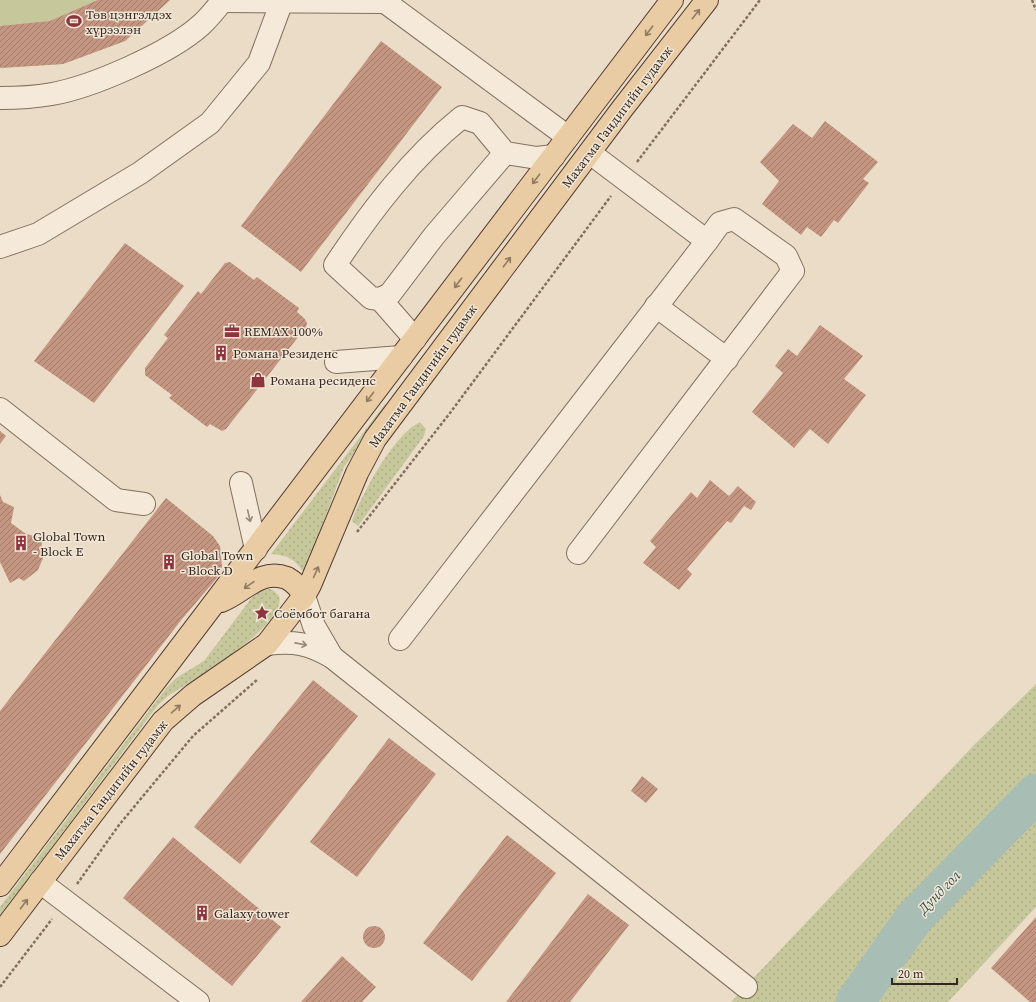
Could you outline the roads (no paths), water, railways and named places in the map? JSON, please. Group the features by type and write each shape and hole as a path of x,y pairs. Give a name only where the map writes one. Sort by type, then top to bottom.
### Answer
{"main road":[{"name":"Махатма Гандигийн гудамж","path":"0,885 672,0"},
{"name":"Махатма Гандигийн гудамж","path":"0,935 163,721 193,695 267,644 304,596 360,468 375,439 707,0"},
{"path":"213,605 232,597 252,582 269,575 278,575 290,580 300,589 304,596"}],"street":[{"path":"0,98 25,98 53,94 131,66 184,38 201,26 223,0 385,2 568,137"},
{"path":"0,247 38,234 140,173 210,123 260,63 282,1"},
{"path":"505,153 434,236 390,294 380,298 371,298 335,265 359,228 394,185 437,138 462,117 480,124 505,153 537,158 554,156"},
{"path":"590,153 707,241"},
{"path":"400,639 720,223 734,219 786,256 793,271 578,553"},
{"path":"380,298 415,339"},
{"path":"656,306 726,359"},
{"path":"336,362 401,357"},
{"path":"0,409 116,500 144,504"},
{"path":"241,483 256,549"},
{"path":"304,596 314,626 332,657"},
{"path":"267,644 292,642 305,644 332,657 746,987"},
{"path":"40,882 198,1002"}],"waterway":[{"name":"Дунд гол","path":"855,1002 914,918 1036,793"}],"place":[{"name":"Төв цэнгэлдэх хүрээлэн","path":"74,21"},
{"name":"REMAX 100%","path":"232,331"},
{"name":"Романа Резиденс","path":"221,353"},
{"name":"Романа ресиденс","path":"258,380"},
{"name":"Global Town - Block E","path":"21,543"},
{"name":"Global Town - Block D","path":"169,562"},
{"name":"Соёмбот багана","path":"262,613"},
{"name":"Galaxy tower","path":"202,913"}]}
